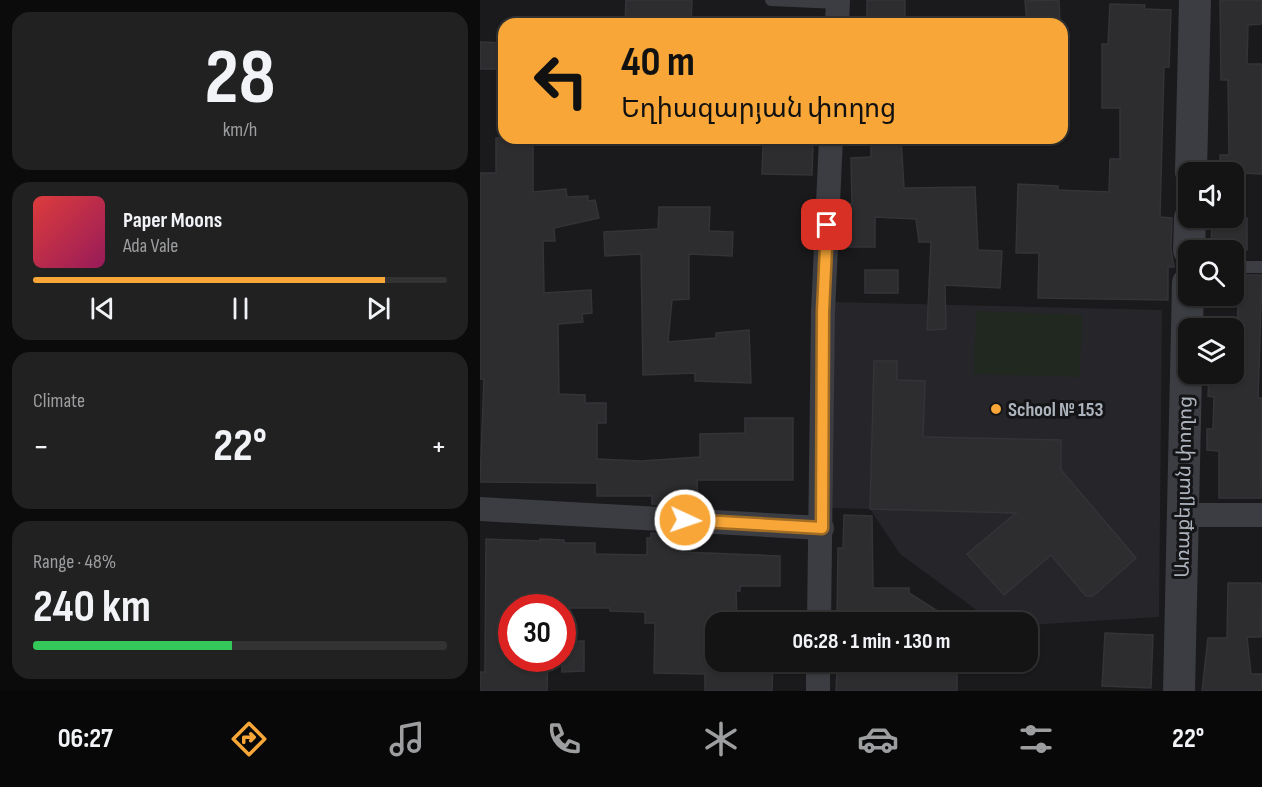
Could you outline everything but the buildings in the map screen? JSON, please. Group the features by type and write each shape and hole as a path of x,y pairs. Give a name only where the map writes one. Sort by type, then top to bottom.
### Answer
{"street":[{"path":"1191,162 1195,0"},
{"path":"819,612 823,312 831,144"},
{"name":"Առաքելյան փողոց","path":"1179,691 1187,306"},
{"path":"480,509 822,528"},
{"path":"1182,515 1262,515"},
{"path":"818,672 818,691"}],"lane":[{"path":"771,0 838,9"},
{"path":"1244,267 1262,267"}],"shaded area":[{"name":"School № 153","path":"831,302 1162,310 1159,617 1038,624 1038,612 979,612 900,554 870,509 832,508"},
{"path":"976,311 1082,315 1080,377 974,374"}],"place":[{"name":"School № 153","path":"996,409"}],"route":[{"path":"685,520 822,528 823,312 827,225"}]}
